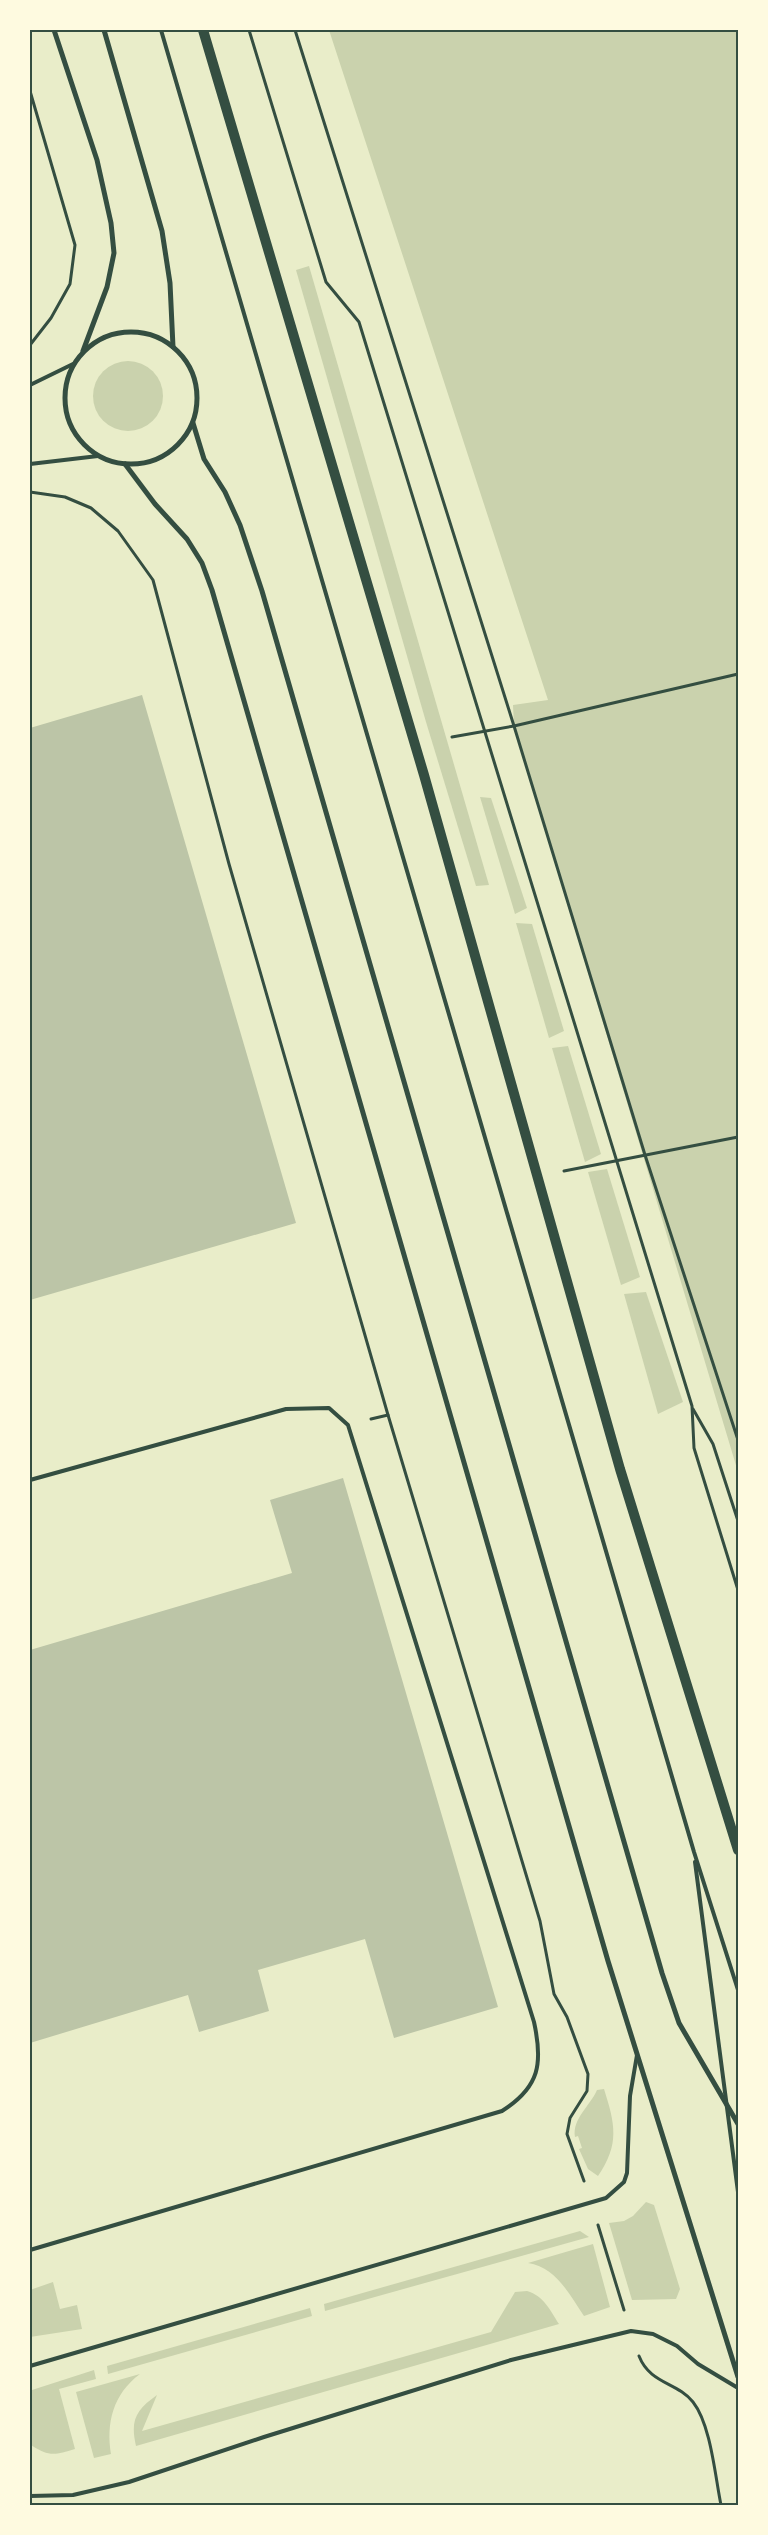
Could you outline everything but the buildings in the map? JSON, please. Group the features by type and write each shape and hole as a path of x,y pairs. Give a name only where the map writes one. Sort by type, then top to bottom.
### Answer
{"main road":[{"path":"203,30 424,775 620,1469 738,1850"}],"street":[{"path":"54,30 97,160 111,223 114,253 107,287 82,352 74,364 66,384 65,398 70,426 82,443 98,456 125,464 146,462 166,455 182,441 192,423 197,402 195,382 187,363 173,347 156,337 137,332 117,333 98,340 82,352"},
{"path":"104,30 162,231 170,283 173,347"},
{"path":"192,423 204,459 225,492 240,525 262,591 662,1973 679,2023 726,2100 738,2124"},
{"path":"125,464 155,504 187,538 202,563 212,590 637,2056 738,2377"}],"lane":[{"path":"160,30 694,1852 738,1990"},
{"path":"30,385 74,364"},
{"path":"30,464 98,456"},
{"path":"30,1480 286,1409 329,1408 348,1425 534,2022 540,2049 532,2082 517,2102 502,2111 30,2250"},
{"path":"694,1852 738,2192"},
{"path":"30,2366 592,2204 606,2198 619,2188 624,2182 627,2173 630,2096 637,2056"},
{"path":"30,2496 73,2495 129,2482 264,2437 511,2360 630,2331 653,2334 669,2342 738,2388"}],"path":[{"path":"248,30 326,282 359,322 692,1406 713,1444 738,1522"},
{"path":"295,30 514,726 645,1155 738,1440"},
{"path":"30,91 76,245 70,284 51,318 30,345"},
{"path":"30,492 65,497 91,508 118,531 153,580 229,864 388,1415 540,1921 554,1994 568,2017 588,2074 586,2091 570,2118 567,2134 592,2204 630,2331 643,2364 656,2379 678,2390 692,2400 702,2415 721,2505"},
{"path":"452,737 514,726 738,674"},
{"path":"581,1167 738,1137"},
{"path":"692,1406 694,1448 738,1590"}],"green space":[{"path":"329,30 738,30 738,1472 514,726 513,705 548,700"},
{"path":"309,266 489,885 476,886 426,722 296,270"},
{"path":"128,361 141,364 153,371 160,383 163,396 160,409 153,421 141,428 128,431 115,428 103,421 96,409 93,396 96,383 103,371 115,364"},
{"path":"480,797 491,798 527,908 515,914"},
{"path":"516,923 532,924 564,1031 549,1038"},
{"path":"568,1046 601,1154 585,1162 552,1048"},
{"path":"607,1169 640,1277 621,1285 588,1172"},
{"path":"646,1292 683,1402 658,1414 624,1294"},
{"path":"604,2089 613,2123 613,2134 610,2154 598,2176 588,2169 579,2149 582,2148 578,2136 575,2137 575,2130 579,2118 597,2090"},
{"path":"646,2202 654,2205 680,2289 676,2299 632,2300 609,2223 624,2221 633,2216"},
{"path":"580,2231 589,2237 325,2311 324,2304"},
{"path":"593,2244 610,2307 584,2316 554,2276 538,2266 528,2263"},
{"path":"53,2282 60,2309 77,2305 82,2329 30,2337 30,2290"},
{"path":"527,2291 542,2300 559,2324 136,2446 134,2422 136,2416 157,2395 142,2431 491,2332 515,2292"},
{"path":"310,2308 312,2316 108,2374 107,2366"},
{"path":"94,2370 96,2379 59,2389 75,2449 52,2454 43,2452 31,2445 30,2395 32,2390"},
{"path":"140,2374 123,2391 114,2410 110,2431 111,2454 94,2458 76,2392"}]}
